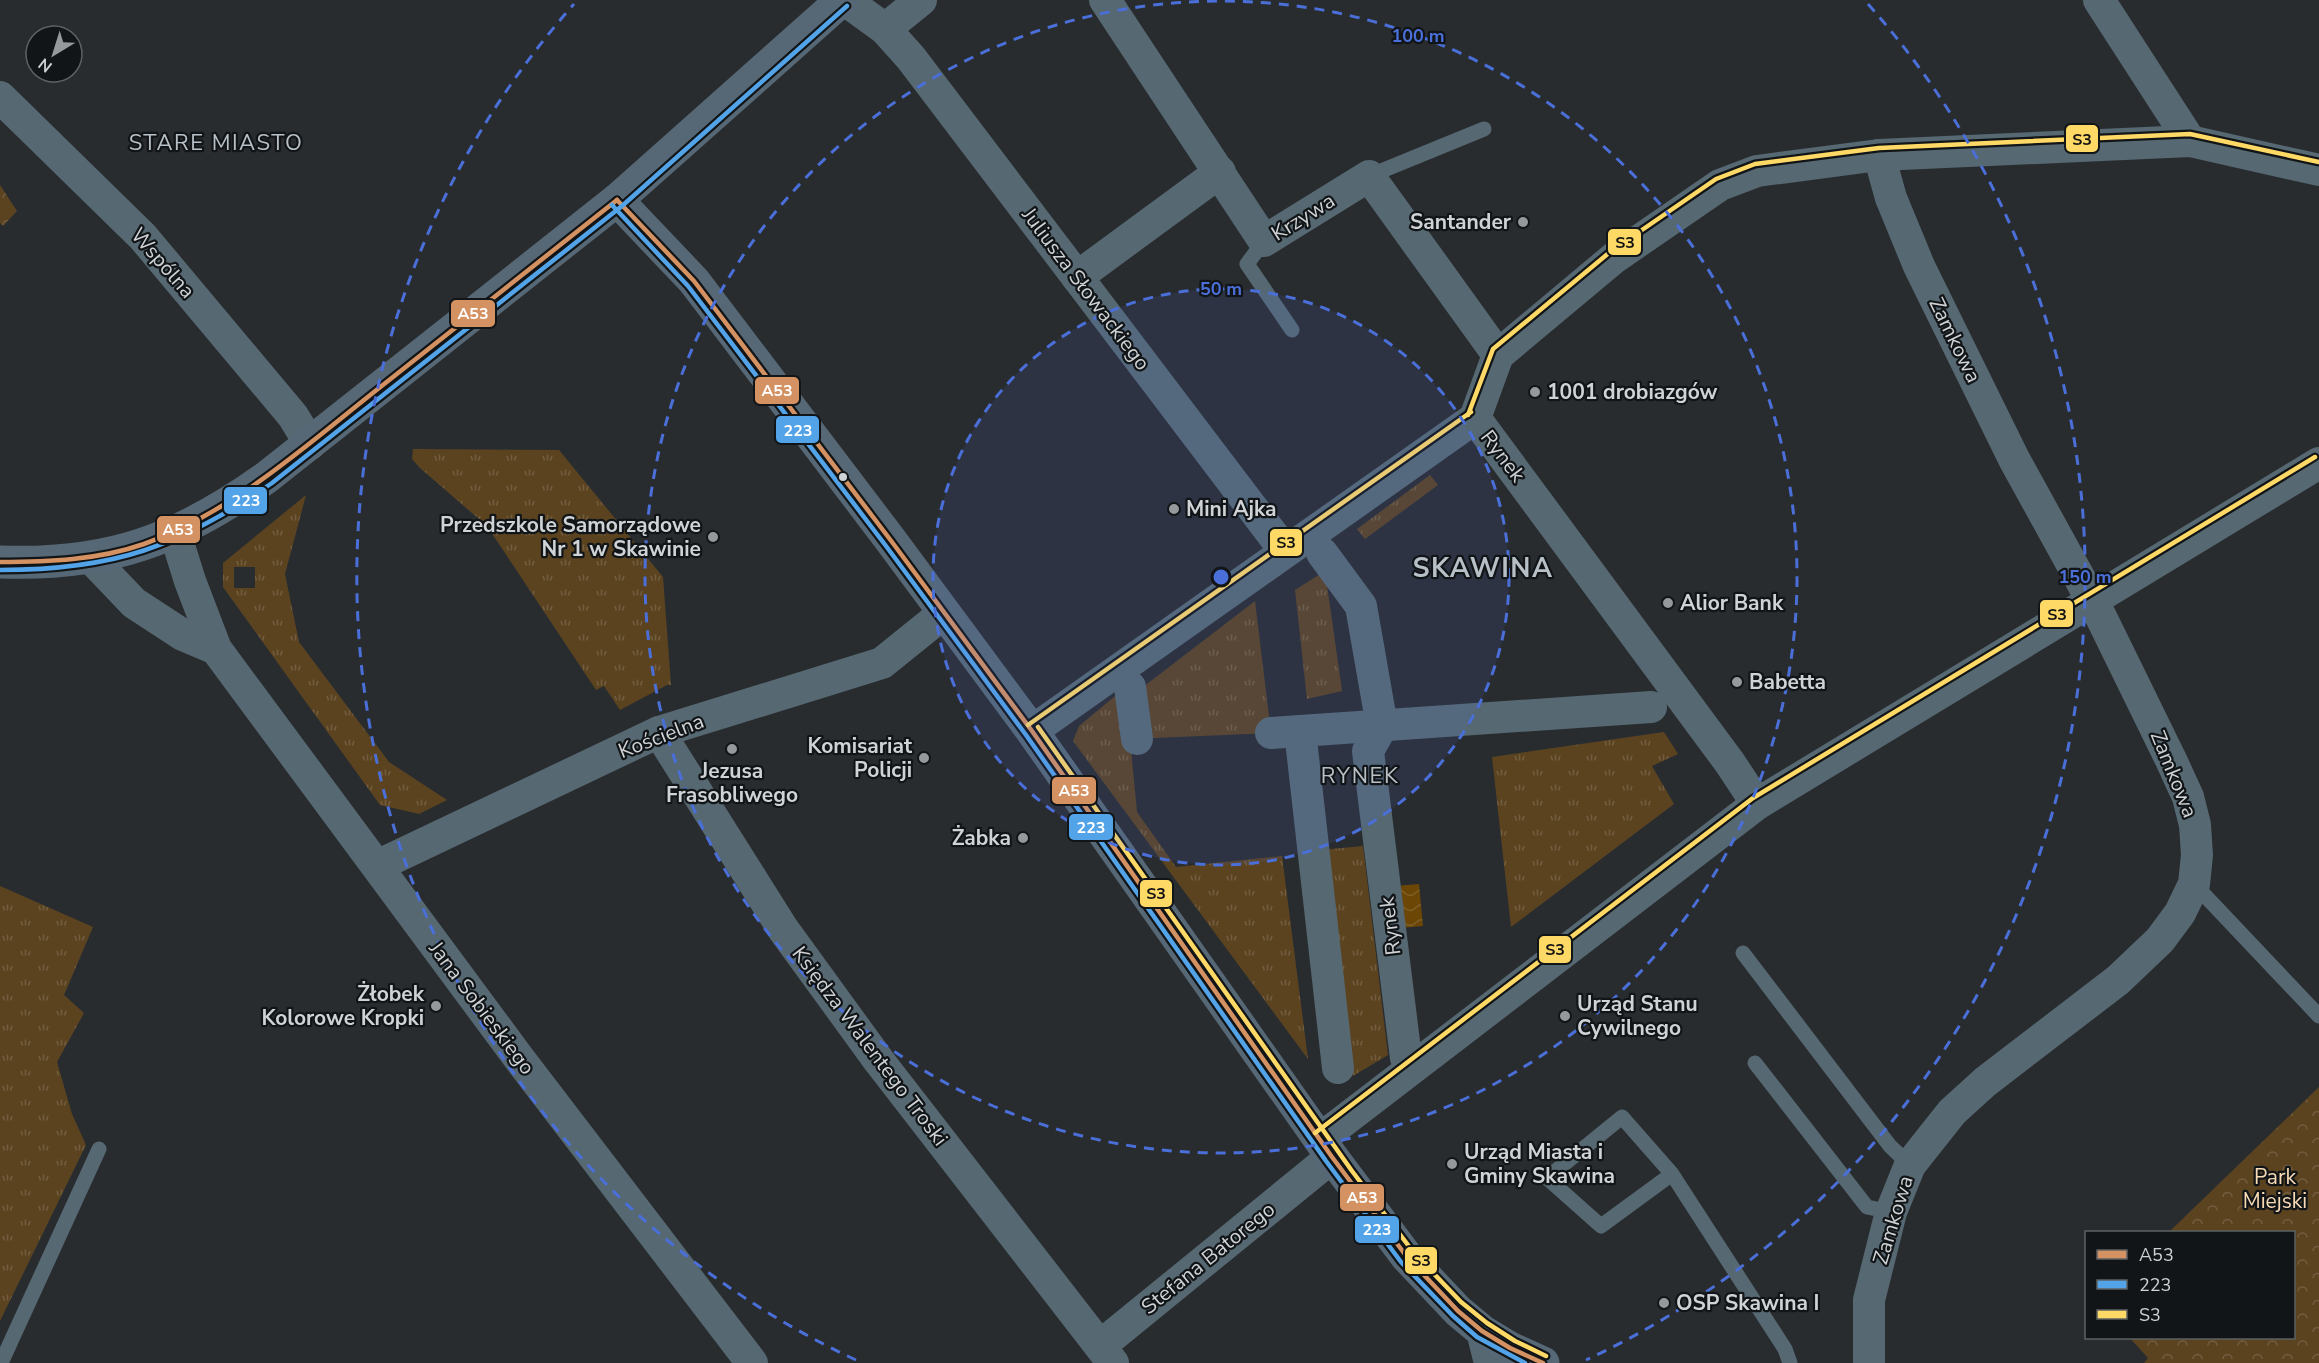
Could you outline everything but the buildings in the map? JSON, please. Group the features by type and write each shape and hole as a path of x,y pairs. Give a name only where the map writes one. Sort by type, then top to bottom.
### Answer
{"main road":[{"path":"0,562 60,561 124,550 175,533 233,502 617,200 843,0"},
{"path":"617,200 694,281 944,613 1032,731 1326,1148 1414,1265 1458,1311 1482,1331 1510,1348 1543,1363"}],"street":[{"name":"Juliusza Słowackiego","path":"843,0 885,29 911,58 1285,551"},
{"path":"885,29 921,0"},
{"name":"Krzywa","path":"1105,0 1264,241 1369,176"},
{"path":"2099,0 2190,141"},
{"name":"Wspólna","path":"0,97 143,237 293,416 309,444"},
{"path":"1475,418 1498,355 1614,258 1720,186 1757,171 1879,155 2190,141 2319,170"},
{"name":"Zamkowa","path":"1869,1363 1869,1300 1891,1212 1910,1165 1952,1112 1985,1082 2144,958 2180,913 2194,884 2196,845 2195,825 2188,797 2119,652 2003,438 1919,267 1890,198 1879,155"},
{"path":"1077,276 1220,172"},
{"path":"1369,176 1498,355"},
{"name":"Rynek","path":"1032,731 1475,418 1730,763 1757,804"},
{"path":"1326,1148 1757,804 2319,463"},
{"name":"Jana Sobieskiego","path":"175,533 190,581 216,649 518,1057 752,1363"},
{"path":"1322,553 1361,606 1382,726"},
{"name":"Jana Sobieskiego","path":"90,557 134,603 183,634 216,649"},
{"name":"Kościelna","path":"376,866 659,732 882,663 944,613"},
{"path":"1130,687 1137,739"},
{"path":"1338,1068 1285,732 1650,706"},
{"name":"Rynek","path":"1382,726 1368,751 1406,1058"},
{"name":"Księdza Walentego Troski","path":"659,732 790,938 886,1070 1107,1354"},
{"name":"Stefana Batorego","path":"1107,1354 1326,1148"},
{"path":"1482,1331 1490,1363"}],"lane":[{"path":"1369,176 1484,129"},
{"path":"1264,241 1247,264 1292,330"},
{"path":"2194,884 2319,1016"},
{"path":"1743,953 1890,1146 1910,1165"},
{"path":"1755,1063 1867,1207 1891,1212"},
{"path":"1672,1174 1601,1226 1547,1178 1622,1117 1672,1174 1785,1349 1790,1363"},
{"path":"1,1363 99,1149"}],"green space":[{"path":"0,185 17,211 3,226 0,223"},
{"path":"413,449 559,450 663,577 671,685 620,710 604,686 596,690 487,526 420,468 412,459"},
{"path":"1430,475 1438,485 1365,539 1357,529"},
{"path":"306,495 285,574 299,642 389,762 447,800 419,814 380,805 223,587 223,563","holes":["234,567 255,567 255,588 234,588"]},
{"path":"1325,571 1342,691 1307,699 1295,590"},
{"path":"1255,601 1271,733 1130,739 1137,812 1176,867 1282,856 1308,1059 1073,741 1079,726 1126,687 1137,694"},
{"path":"1664,732 1678,754 1652,766 1674,804 1511,927 1492,757"},
{"path":"1363,846 1388,1055 1353,1076 1321,850"},
{"path":"0,886 93,927 64,995 84,1013 57,1062 72,1114 86,1145 0,1321"},
{"name":"Park Miejski","path":"2319,1087 2319,1363 2144,1363 2148,1358 2131,1339 2295,1339 2295,1231 2170,1231"}],"water":[{"path":"1419,884 1423,926 1388,929 1384,887"}],"transit line":[{"name":"223","path":"0,570 78,565 144,550 175,539 206,524 272,483 622,206 847,6"},
{"name":"S3","path":"1468,415 1493,349 1610,252 1716,179 1755,164 1879,148 2190,134 2319,162"},
{"name":"A53","path":"617,200 694,281 892,542 1032,731 1332,1157 1407,1257 1458,1311 1482,1331 1510,1348 1543,1363"},
{"name":"A53","path":"0,562 55,561 109,554 144,544 207,515 293,457 617,200"},
{"name":"223","path":"612,205 688,286 886,546 1026,735 1326,1161 1401,1262 1453,1316 1477,1337 1525,1363"},
{"name":"S3","path":"1028,725 1471,412"},
{"name":"S3","path":"1315,1133 1753,798 2315,457"},
{"name":"S3","path":"1038,727 1352,1171 1414,1253 1461,1302 1487,1323 1515,1341 1546,1356"}],"place":[{"name":"Santander","path":"1523,222"},
{"name":"1001 drobiazgów","path":"1535,392"},
{"name":"Mini Ajka","path":"1174,509"},
{"name":"Przedszkole Samorządowe Nr 1 w Skawinie","path":"713,537"},
{"name":"Alior Bank","path":"1668,603"},
{"name":"Babetta","path":"1737,682"},
{"name":"Jezusa Frasobliwego","path":"732,749"},
{"name":"Komisariat Policji","path":"924,758"},
{"name":"Żabka","path":"1023,838"},
{"name":"Żłobek Kolorowe Kropki","path":"436,1006"},
{"name":"Urząd Stanu Cywilnego","path":"1565,1016"},
{"name":"Urząd Miasta i Gminy Skawina","path":"1452,1164"},
{"name":"OSP Skawina I","path":"1664,1303"}],"district":[{"name":"STARE MIASTO","path":"216,143"},
{"name":"SKAWINA","path":"1483,568"},
{"name":"RYNEK","path":"1360,776"}]}
